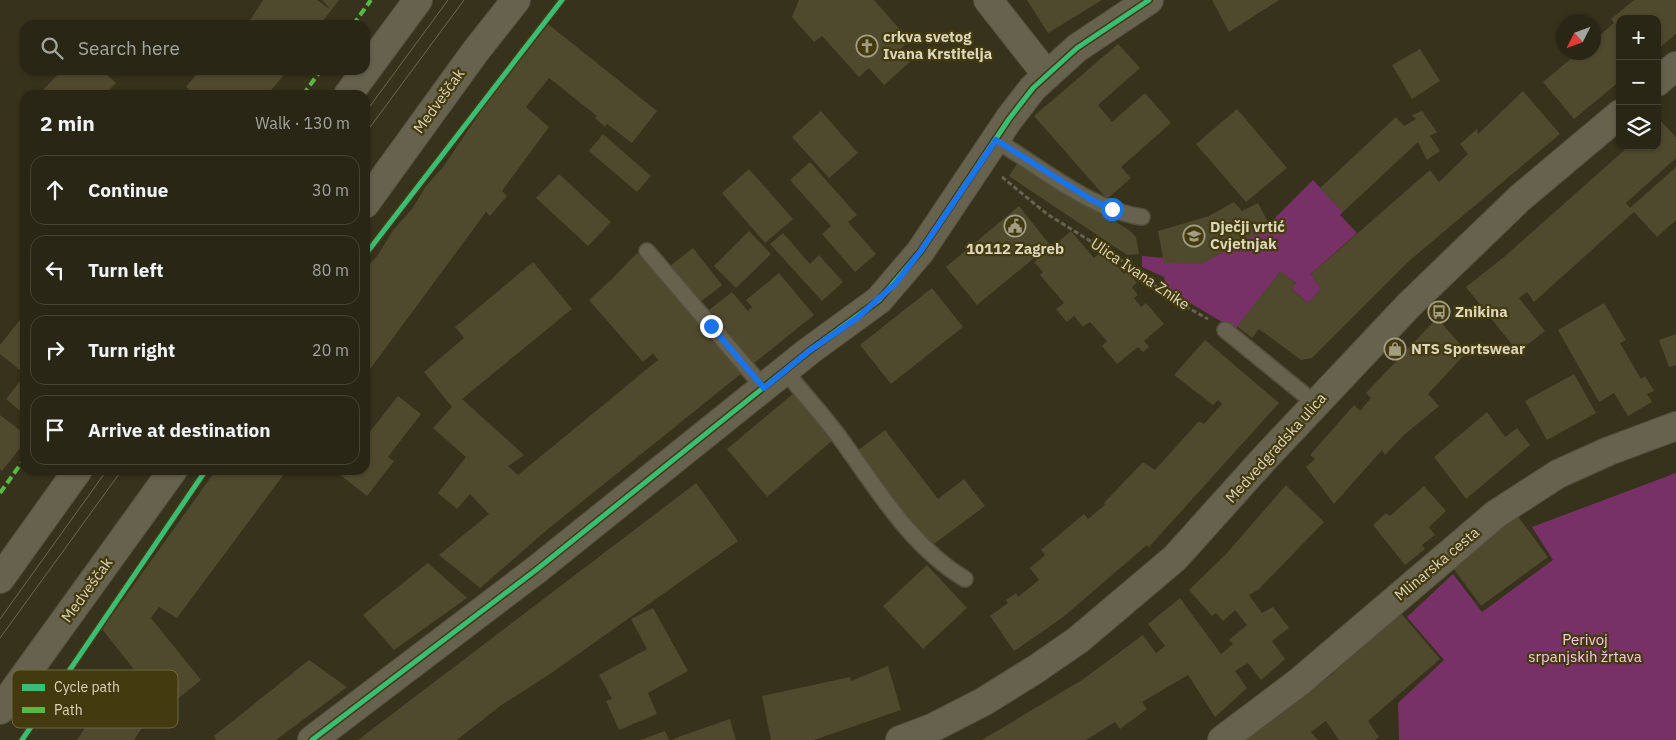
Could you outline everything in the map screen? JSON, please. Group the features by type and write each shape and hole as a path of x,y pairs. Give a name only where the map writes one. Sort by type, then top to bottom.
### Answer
{"street":[{"path":"370,65 418,0"},
{"name":"Medveščak","path":"370,197 475,52 516,0"},
{"path":"988,0 1047,74"},
{"path":"312,740 536,570 785,371 857,318 895,284 920,252 1022,101 1047,74 1077,48 1150,0"},
{"path":"1661,79 1676,66"},
{"path":"352,90 363,75"},
{"name":"Medvedgradska ulica","path":"900,740 932,728 983,702 1078,640 1175,558 1409,305 1492,225 1616,117"},
{"name":"Mlinarska cesta","path":"1222,740 1299,682 1496,514 1558,474 1609,451 1676,426"},
{"path":"0,579 74,475"},
{"name":"Medveščak","path":"29,670 169,475"},
{"name":"Medveščak","path":"0,710 12,693"}],"lane":[{"path":"996,140 1092,200 1126,215 1142,217"},
{"path":"647,251 764,388"},
{"path":"1225,330 1316,404"},
{"path":"785,371 839,436 884,499 930,555 944,567 966,579"}],"green space":[{"path":"1313,180 1343,212 1340,215 1357,233 1311,274 1321,289 1308,303 1292,289 1296,283 1280,272 1235,330 1167,289 1164,277 1142,267 1142,256 1202,261 1268,225"},
{"name":"Perivoj srpanjskih žrtava","path":"1676,473 1676,740 1399,740 1398,703 1444,660 1407,617 1453,574 1482,612 1553,560 1532,527"}],"building":[{"path":"263,0 317,0 330,9 322,0 339,0 324,20 250,20"},
{"name":"crkva svetog Ivana Krstitelja","path":"799,0 874,0 910,41 899,50 910,62 884,85 869,68 859,77 822,36 814,42 792,17"},
{"path":"1027,0 1102,0 1048,33"},
{"path":"1212,0 1279,0 1229,32"},
{"path":"1634,0 1676,0 1676,34 1661,47 1661,15 1616,15 1616,84 1574,119 1543,82 1569,60 1601,60 1601,34 1614,23 1611,19"},
{"path":"548,24 657,111 632,143 607,124 605,127 595,118 597,116 549,78 526,107 549,127 502,191 507,196 490,216 486,212 370,369 370,264 378,255 393,230 412,209 426,186 443,167 498,86"},
{"path":"1118,44 1140,68 1098,105 1112,122 1145,93 1171,123 1121,167 1131,178 1107,199 1034,116"},
{"path":"1420,49 1440,81 1412,99 1392,65"},
{"path":"57,75 107,75 116,83 109,90 43,90"},
{"path":"196,75 283,76 271,90 189,90 186,87"},
{"path":"1523,91 1560,134 1409,261 1312,358 1301,360 1259,329 1252,338 1237,326 1281,271 1296,284 1292,289 1308,303 1321,289 1311,274 1430,170 1439,182 1468,154 1460,144 1477,129 1478,134"},
{"path":"1237,109 1287,168 1246,202 1196,144"},
{"path":"821,111 858,153 829,178 792,137"},
{"path":"1422,111 1437,132 1430,136 1440,151 1427,160 1418,142 1343,212 1320,188 1396,117 1404,126 1416,119 1412,115"},
{"path":"1661,121 1676,137 1676,158 1626,203 1630,208 1676,167 1676,220 1657,237 1634,212 1534,302 1527,292 1519,298 1545,331 1518,352 1466,287 1504,257 1624,150 1661,150"},
{"path":"603,134 651,176 637,192 589,151"},
{"path":"1019,161 1129,230 1136,237 1139,254 1127,255 1009,176"},
{"path":"810,162 857,215 848,222 876,254 855,272 822,234 831,226 790,180"},
{"path":"749,169 793,219 765,243 722,193"},
{"path":"559,174 611,222 588,246 536,198"},
{"path":"1234,202 1242,211 1258,203 1270,226 1202,264 1164,263 1158,231 1209,216"},
{"path":"1019,206 1050,245 977,305 946,267"},
{"path":"749,231 771,254 736,288 714,266"},
{"path":"1071,231 1094,258 1103,250 1124,274 1127,271 1137,283 1132,287 1138,295 1134,298 1141,307 1146,303 1164,324 1144,341 1149,347 1143,352 1138,347 1117,364 1102,346 1107,341 1090,322 1083,327 1074,316 1067,322 1056,309 1064,303 1040,275 1043,272 1034,262"},
{"path":"783,233 810,264 819,255 843,282 822,301 770,244"},
{"path":"693,248 722,285 699,303 670,266"},
{"path":"637,253 706,330 718,321 709,310 732,292 748,311 752,307 746,300 779,273 814,315 548,529 480,588 439,555 489,514 470,494 457,509 438,493 466,457 433,428 452,407 424,372 464,338 455,327 533,262 572,309 462,399 524,455 508,466 518,475 658,360 653,353 643,362 589,300"},
{"path":"932,288 963,327 891,384 860,345"},
{"path":"1604,303 1626,340 1620,343 1641,379 1645,376 1654,391 1647,394 1652,402 1628,416 1614,393 1599,402 1558,330"},
{"path":"1437,318 1467,352 1428,394 1439,406 1404,435 1385,455 1382,450 1334,504 1306,467 1315,459 1310,455 1354,405 1360,411 1371,398 1366,393"},
{"path":"19,321 20,370 0,354 0,345"},
{"path":"1676,334 1676,365 1669,367 1659,340"},
{"path":"1205,340 1279,403 1149,547 1147,545 1062,618 1014,651 990,616 1008,603 1006,600 1016,593 1018,597 1039,580 1030,568 1045,555 1041,550 1084,514 1088,519 1105,505 1104,503 1143,462 1155,470 1199,421 1204,424 1222,404 1218,400 1213,405 1174,375"},
{"path":"1574,374 1596,413 1547,440 1525,401"},
{"path":"20,381 20,411 6,399"},
{"path":"795,392 834,439 767,497 727,449"},
{"path":"398,396 421,414 388,457 394,461 367,496 340,475 370,475 370,432"},
{"path":"1487,412 1505,437 1517,428 1530,445 1466,499 1434,457"},
{"path":"0,415 20,430 20,448 2,471 0,469"},
{"path":"885,430 938,499 964,479 985,506 930,547 857,451"},
{"path":"212,475 283,475 177,618 159,607 151,618 201,680 178,699 178,670 134,670 102,629"},
{"path":"696,483 738,541 550,674 500,706 457,740 358,740"},
{"path":"1286,485 1324,522 1258,590 1249,595 1262,613 1273,607 1289,628 1272,641 1285,659 1261,680 1248,663 1235,671 1247,688 1215,717 1188,675 1142,702 1147,709 1120,729 1115,722 1086,740 982,740 1082,680 1143,635 1156,653 1165,646 1148,624 1180,598 1221,654 1233,644 1229,640 1247,625 1235,610 1223,621 1216,613 1212,616 1189,590 1226,554"},
{"path":"1424,486 1446,511 1429,527 1435,535 1422,545 1425,549 1405,565 1373,525 1386,513 1390,516"},
{"path":"1517,515 1548,557 1481,606 1451,565"},
{"path":"428,563 467,598 394,650 363,615"},
{"path":"927,565 967,608 923,649 883,606"},
{"path":"653,608 688,671 648,693 657,714 619,730 606,701 612,699 599,675 647,649 631,619"},
{"path":"1400,612 1440,659 1368,721 1379,737 1375,740 1339,740 1326,721 1311,732 1318,740 1244,740 1330,676"},
{"path":"309,660 347,687 276,740 216,740 214,736"},
{"path":"888,666 901,710 814,740 771,740 762,696 850,677 851,681"},
{"path":"730,719 736,740 672,740 681,736"},
{"path":"85,728 142,728 134,740 77,740"},
{"path":"665,731 669,740 640,740"}],"tram line":[{"path":"370,106 448,0"},
{"path":"370,127 464,0"},
{"path":"0,619 103,475"},
{"path":"0,638 118,475"}],"marked path":[{"path":"357,20 371,0"},
{"path":"307,90 317,75"},
{"path":"0,493 20,465"}],"cycle path":[{"path":"370,249 562,0"},
{"path":"312,740 536,570 809,351 879,300 920,252 1009,119 1033,88 1077,48 1149,0"},
{"path":"70,670 203,475"},
{"path":"22,740 30,728"}],"place":[{"name":"crkva svetog Ivana Krstitelja","path":"867,46"},
{"name":"10112 Zagreb","path":"1015,226"},
{"name":"Dječji vrtić Cvjetnjak","path":"1194,236"},
{"name":"Znikina","path":"1439,312"},
{"name":"NTS Sportswear","path":"1395,349"}],"route":[{"path":"711,326 764,388 809,351 857,318 895,284 920,252 996,140 1092,200 1112,209"}]}
